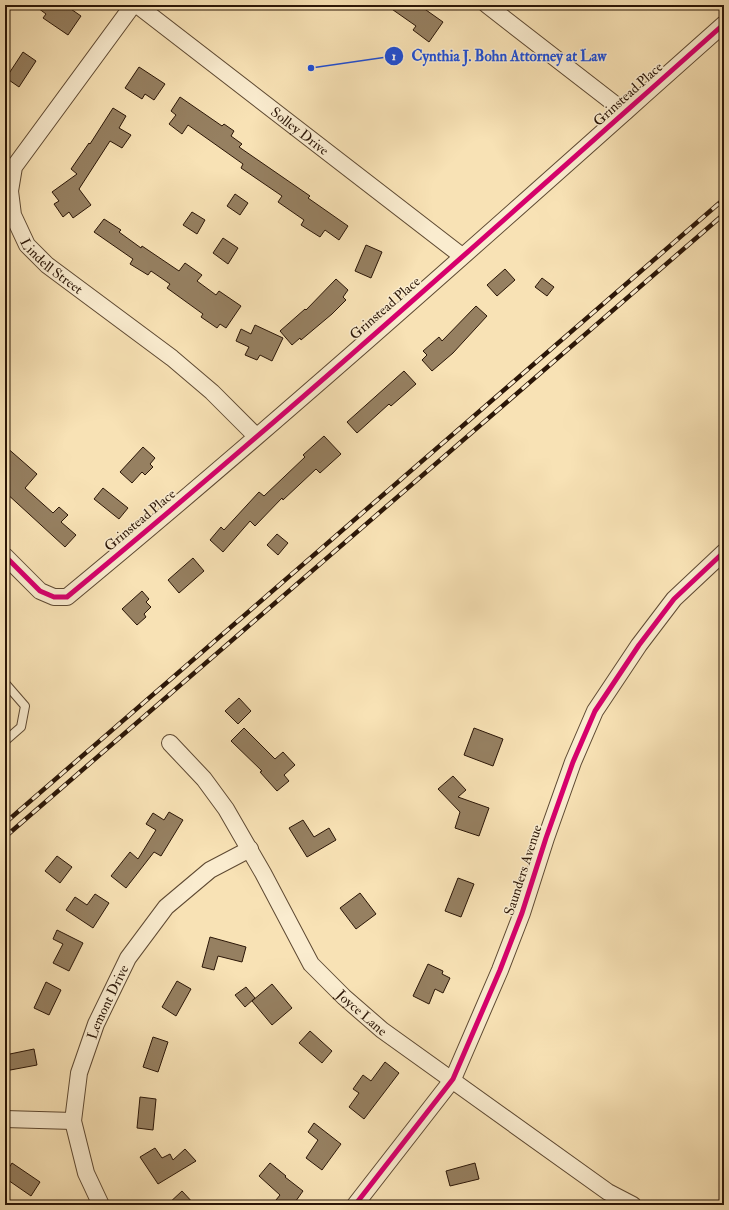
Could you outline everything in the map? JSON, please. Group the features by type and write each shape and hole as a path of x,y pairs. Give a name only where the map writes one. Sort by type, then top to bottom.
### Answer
{"street":[{"name":"Lindell Street","path":"133,5 14,167 10,191 13,215 27,245 47,265 172,358 212,392 256,436"},
{"name":"Solley Drive","path":"137,5 462,256"},
{"path":"487,5 625,112"},
{"name":"Grinstead Place","path":"5,556 40,591 54,597 67,597 166,515 724,24"},
{"name":"Saunders Avenue","path":"355,1205 453,1079 503,963 522,913 556,809 595,711 639,645 674,599 724,552"},
{"name":"Joyce Lane","path":"170,743 204,779 226,809 250,849 312,964 344,997 382,1030 453,1079 608,1192 633,1205"},
{"name":"Lemont Drive","path":"101,1205 86,1173 73,1121 79,1073 96,1024 128,958 166,907 210,870 250,849"},
{"path":"5,1119 73,1121"}],"lane":[{"path":"5,683 25,706 21,727 5,741"}],"building":[{"path":"34,5 65,5 81,16 68,35 43,18 46,14"},
{"path":"386,5 419,5 443,22 429,42 413,30 416,26"},
{"path":"23,52 36,61 19,87 6,78"},
{"path":"139,67 165,84 154,100 145,94 142,99 125,88"},
{"path":"180,97 222,126 224,124 234,131 231,136 242,144 239,147 310,196 308,198 348,226 339,240 325,230 320,237 301,225 304,220 278,202 282,196 241,168 243,164 188,125 182,134 169,124 176,115 171,111"},
{"path":"113,108 126,116 119,128 131,135 122,148 110,141 79,189 91,205 73,218 69,212 63,217 54,204 59,201 52,192 77,174 71,169 89,143 90,144"},
{"path":"235,194 248,203 240,215 227,206"},
{"path":"192,212 205,220 197,234 183,225"},
{"path":"104,219 121,230 119,232 141,248 142,246 179,271 185,263 202,275 197,281 216,295 219,291 241,306 226,328 220,324 217,328 201,317 203,314 167,288 170,284 151,271 148,275 130,264 133,259 94,232"},
{"path":"223,238 238,248 228,264 213,253"},
{"path":"366,245 382,252 371,278 355,271"},
{"path":"505,269 515,280 497,296 487,285"},
{"path":"542,278 554,287 547,296 535,287"},
{"path":"336,279 348,290 343,297 346,300 301,340 300,338 292,345 280,331 305,309 306,310"},
{"path":"476,306 487,316 453,353 432,371 422,360 427,355 423,351 439,337 442,341"},
{"path":"255,325 283,338 272,361 260,355 257,360 245,355 249,347 236,341 241,329 251,334"},
{"path":"404,371 416,384 391,406 389,404 357,433 347,422"},
{"path":"324,436 341,454 320,473 316,469 283,500 282,498 255,526 250,521 223,552 210,540 221,527 224,530 259,492 264,496 305,457 303,455"},
{"path":"5,446 37,474 25,488 53,513 59,507 68,515 61,522 76,535 65,547 5,492"},
{"path":"143,447 155,458 150,464 153,467 145,475 142,472 132,483 120,472"},
{"path":"103,488 128,508 119,519 94,499"},
{"path":"277,534 288,543 278,555 267,545"},
{"path":"193,558 204,571 179,593 168,580"},
{"path":"142,591 149,599 146,602 151,607 144,614 146,617 137,625 122,609"},
{"path":"239,698 251,711 238,724 225,711"},
{"path":"244,728 275,759 283,752 295,765 284,775 289,781 277,791 260,772 262,771 231,741"},
{"path":"474,728 503,739 493,766 464,755"},
{"path":"453,776 466,790 458,797 489,808 479,836 455,828 460,812 438,789"},
{"path":"169,812 183,820 161,856 154,852 126,888 111,876 130,852 138,859 156,830 146,824 153,813 164,820"},
{"path":"303,820 314,837 329,828 336,840 307,857 289,828"},
{"path":"57,856 72,867 60,883 45,871"},
{"path":"458,878 474,884 461,917 445,911"},
{"path":"360,893 376,914 356,929 340,908"},
{"path":"95,894 109,903 93,928 66,910 75,897 87,905"},
{"path":"57,930 83,943 69,971 53,963 63,944 53,939"},
{"path":"210,937 246,947 242,962 218,956 214,970 202,967"},
{"path":"428,964 443,971 442,974 450,978 443,993 435,989 429,1004 413,996"},
{"path":"177,981 191,989 176,1016 162,1007"},
{"path":"46,982 61,990 49,1015 34,1008"},
{"path":"272,984 292,1008 272,1025 252,1001"},
{"path":"246,987 255,998 245,1007 235,995"},
{"path":"310,1031 332,1051 322,1063 299,1043"},
{"path":"153,1037 168,1042 158,1072 143,1067"},
{"path":"34,1049 37,1065 5,1071 5,1055"},
{"path":"385,1062 399,1073 364,1119 349,1107 359,1093 353,1089 363,1075 371,1081"},
{"path":"140,1097 156,1099 153,1130 137,1128"},
{"path":"314,1123 341,1144 322,1170 306,1158 318,1140 308,1132"},
{"path":"155,1148 162,1158 170,1154 173,1160 185,1149 196,1161 158,1184 140,1157"},
{"path":"12,1163 40,1182 31,1196 5,1178 5,1174"},
{"path":"270,1163 303,1191 293,1205 272,1205 280,1195 259,1176"},
{"path":"475,1163 479,1179 450,1186 446,1171"},
{"path":"182,1191 195,1205 167,1205"}],"railway":[{"path":"5,823 724,199"},
{"path":"5,837 724,214"}],"cycle path":[{"path":"5,556 40,591 54,597 67,597 234,457 724,24"},
{"path":"355,1205 453,1079 500,970 522,913 546,838 573,762 595,711 639,645 674,599 724,552"}],"place":[{"name":"Cynthia J. Bohn Attorney at Law","path":"311,68"}]}
